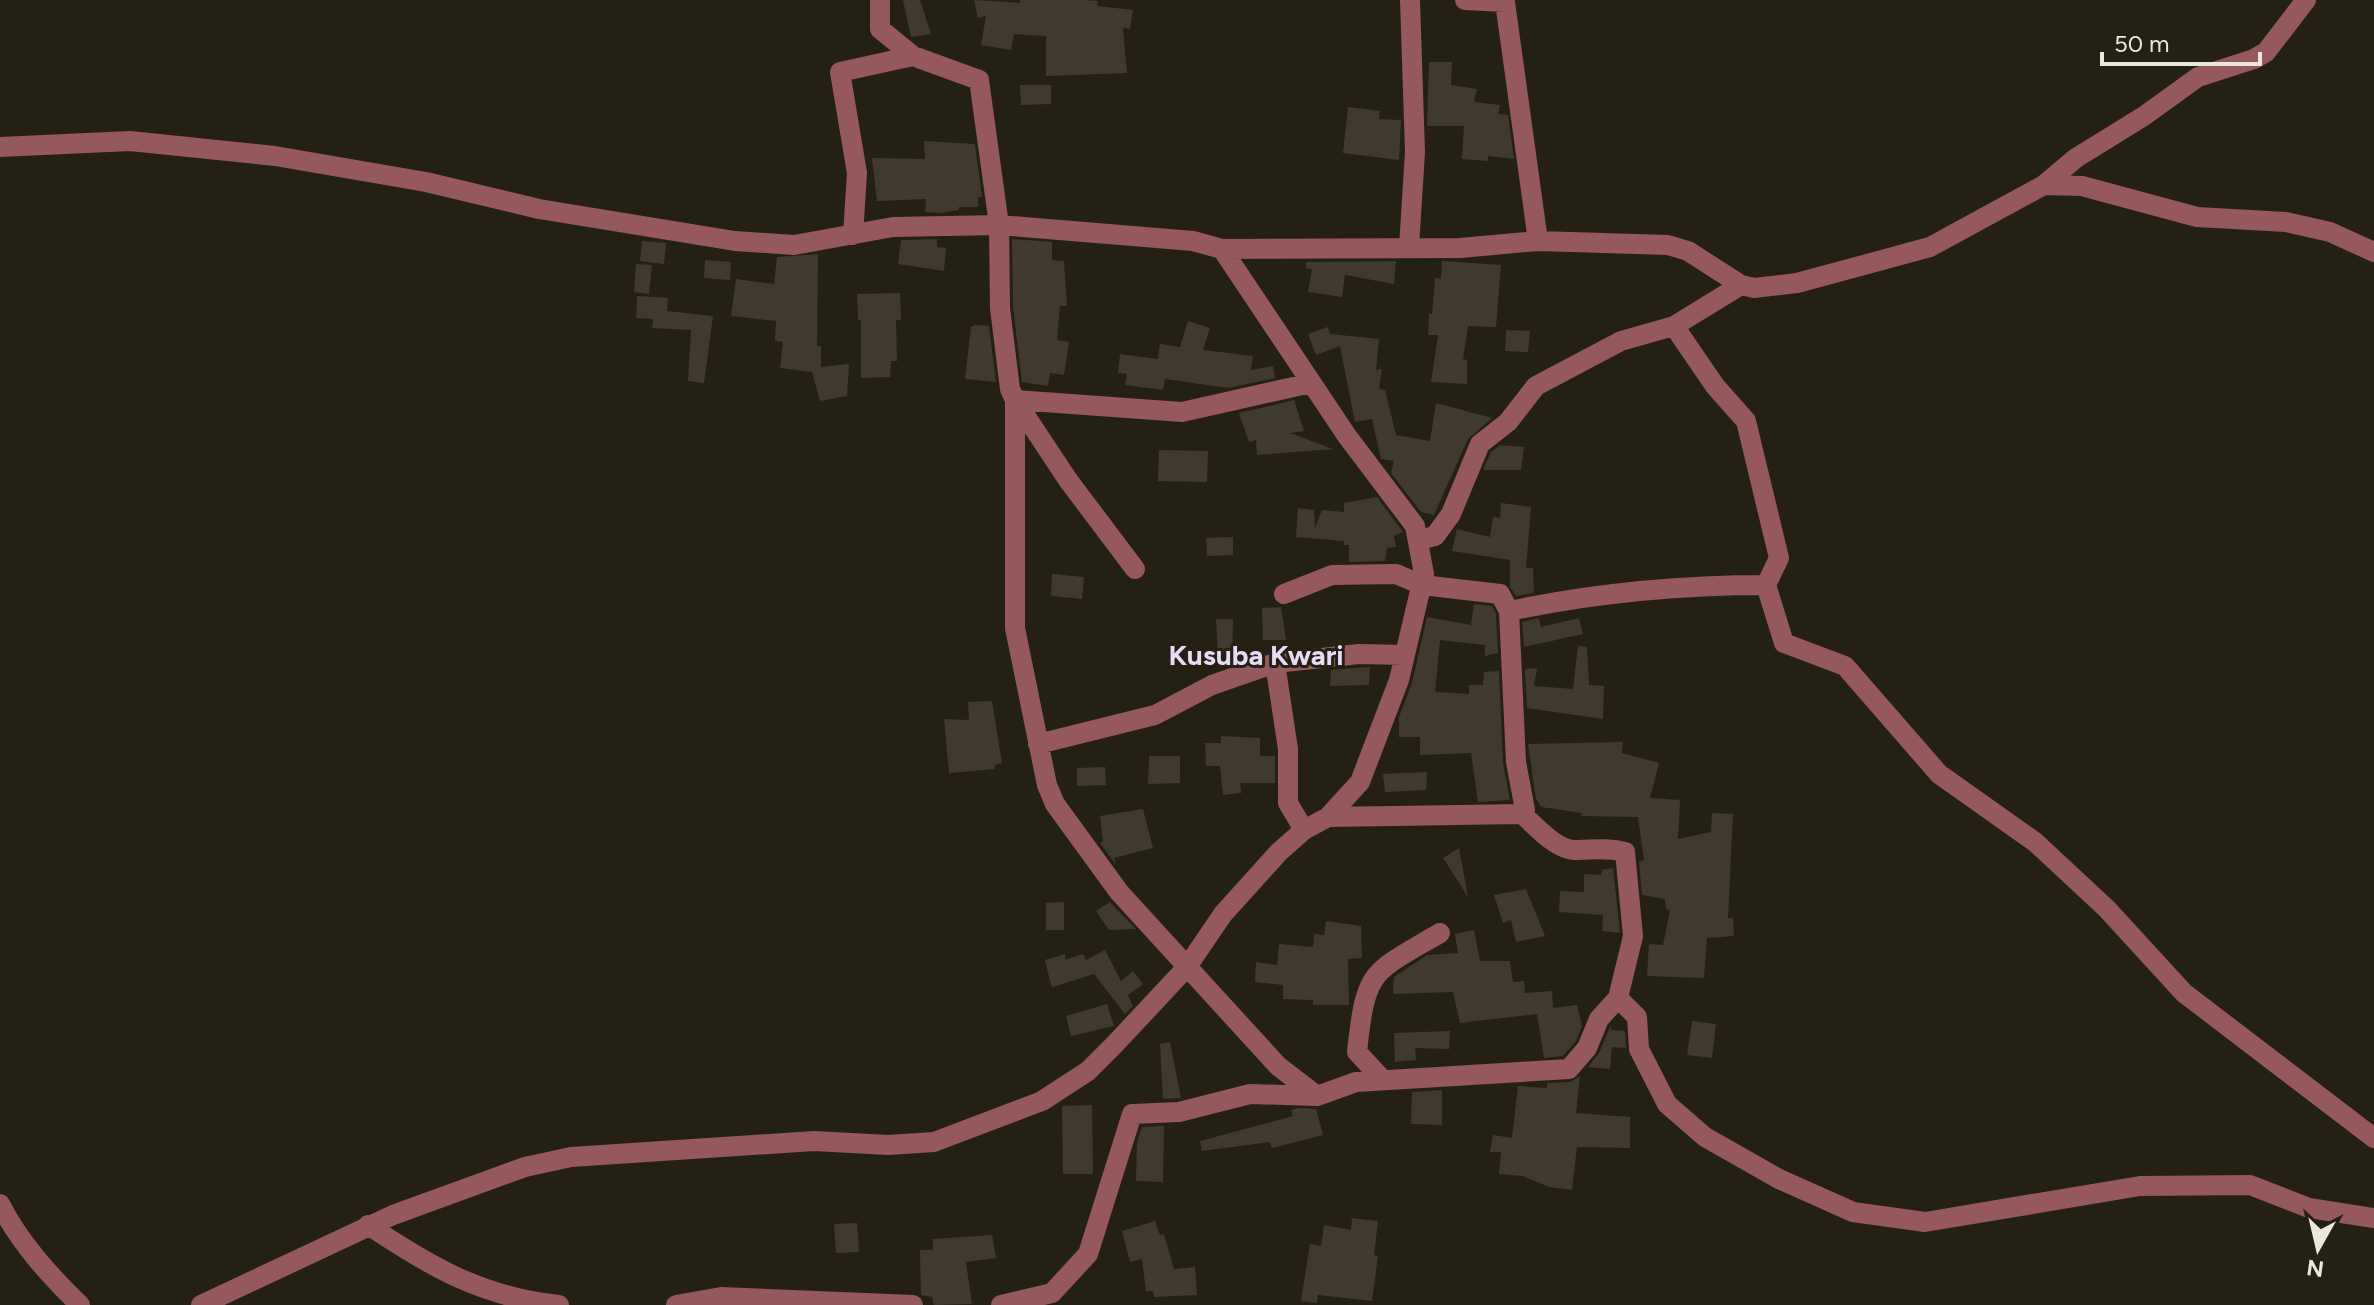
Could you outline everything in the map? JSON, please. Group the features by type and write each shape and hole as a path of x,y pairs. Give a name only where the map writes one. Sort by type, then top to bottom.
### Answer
{"street":[{"path":"880,0 880,29 913,56 979,80 999,225 1000,308 1010,389 1068,480 1135,569"},
{"path":"1409,247 1415,152 1410,0"},
{"path":"1465,0 1505,2 1538,241"},
{"path":"0,147 130,141 275,156 426,182 582,217 735,241 794,245 893,227 999,225 1193,241 1222,249 1460,248 1538,241 1668,245 1688,251 1741,285 1767,288 1797,283 1930,247 2044,185 2076,158 2144,116 2198,77 2254,59 2266,52 2306,0"},
{"path":"853,235 857,173 840,72 913,56"},
{"path":"2044,185 2082,186 2197,217 2286,222 2330,232 2374,252"},
{"path":"201,1305 368,1225 525,1167 571,1157 814,1141 888,1145 934,1142 1042,1101 1088,1071 1187,967 1223,914 1304,830 1328,817 1360,782 1399,680 1422,585 1415,526 1311,383 1222,249"},
{"path":"1419,540 1435,536 1451,514 1480,444 1508,422 1536,386 1621,341 1674,326 1741,285"},
{"path":"1674,326 1715,386 1746,421 1779,558 1766,585 1784,643 1845,666 1939,774 2035,842 2107,909 2184,993 2374,1138"},
{"path":"1015,400 1182,412 1311,383"},
{"path":"1015,400 1015,628 1047,785 1065,823 1119,892 1278,1066 1317,1096"},
{"path":"1284,594 1332,575 1396,574 1422,585 1500,594 1509,611 1516,762 1525,810 1522,814"},
{"path":"1509,611 1606,593 1692,585 1766,585"},
{"path":"1038,744 1155,715 1212,685 1275,663 1359,654 1405,655"},
{"path":"1275,663 1288,749 1288,803 1304,830"},
{"path":"1001,1305 1052,1293 1088,1254 1132,1114 1179,1112 1250,1094 1317,1096 1356,1082 1569,1069 1587,1048 1599,1019 1618,998 1633,936 1625,852 1605,847 1571,850 1553,841 1522,814 1328,817"},
{"path":"1383,1080 1357,1052 1362,1001 1377,970 1440,933"},
{"path":"1618,998 1637,1017 1639,1049 1667,1104 1705,1137 1779,1179 1853,1212 1925,1222 2140,1186 2250,1185 2309,1208 2374,1218"},
{"path":"0,1204 13,1228 53,1279 80,1305"},
{"path":"368,1225 432,1267 474,1287 559,1305"},
{"path":"676,1305 721,1297 913,1305"}],"building":[{"path":"903,0 920,0 931,34 911,37"},
{"path":"974,0 1020,3 1020,0 1084,0 1098,1 1097,6 1133,10 1130,29 1123,28 1127,73 1046,76 1046,36 1014,34 1011,50 981,45 986,16 978,18"},
{"path":"1429,62 1452,62 1451,85 1477,89 1474,102 1500,105 1498,114 1508,115 1514,159 1488,156 1488,161 1462,159 1464,126 1427,126"},
{"path":"1020,85 1051,85 1051,104 1021,105"},
{"path":"1348,107 1380,111 1379,119 1401,120 1399,160 1343,153"},
{"path":"924,141 975,144 982,197 978,197 978,207 959,207 959,210 940,213 925,212 926,199 877,201 872,158 925,159"},
{"path":"937,239 937,247 946,248 944,271 898,264 901,240"},
{"path":"1012,239 1052,242 1052,260 1064,261 1067,306 1060,306 1057,340 1069,342 1064,375 1050,373 1048,386 1022,382 1013,307"},
{"path":"642,241 666,243 664,264 640,261"},
{"path":"818,254 817,346 821,346 821,367 849,364 847,396 820,401 812,372 780,368 783,342 775,341 776,321 731,316 736,279 774,284 777,257"},
{"path":"705,260 731,262 730,280 704,278"},
{"path":"1396,261 1394,284 1345,275 1342,297 1308,292 1312,269 1306,268 1306,262"},
{"path":"1442,261 1501,265 1496,327 1468,326 1463,359 1467,360 1467,384 1431,382 1438,335 1428,335 1429,314 1432,314 1435,278 1441,279"},
{"path":"636,264 652,265 649,294 634,292"},
{"path":"900,293 901,320 896,320 897,361 891,361 890,377 861,378 861,320 858,320 857,294"},
{"path":"637,296 668,298 667,311 713,316 704,383 688,381 691,330 652,328 653,319 636,318"},
{"path":"1188,321 1210,328 1203,350 1253,356 1251,370 1273,366 1275,378 1228,388 1165,379 1163,390 1125,385 1127,374 1118,373 1120,354 1158,359 1160,344 1180,347"},
{"path":"989,326 996,382 965,379 971,327"},
{"path":"1328,327 1330,334 1379,339 1376,370 1382,369 1379,389 1385,390 1396,435 1430,441 1436,403 1492,418 1468,439 1434,515 1421,512 1391,473 1394,461 1381,459 1372,419 1355,422 1340,346 1316,355 1308,334"},
{"path":"1506,330 1530,331 1528,352 1505,351"},
{"path":"1294,400 1304,431 1290,433 1333,449 1257,455 1256,440 1249,442 1239,413"},
{"path":"1500,445 1524,447 1521,470 1483,470 1491,452"},
{"path":"1159,450 1208,451 1207,482 1158,481"},
{"path":"1377,497 1403,532 1394,536 1396,547 1387,548 1385,561 1349,562 1349,545 1344,545 1344,541 1296,537 1298,508 1314,510 1315,528 1322,510 1344,512 1344,503"},
{"path":"1501,503 1531,507 1526,568 1533,568 1534,593 1516,596 1510,587 1510,560 1452,551 1457,529 1490,537 1493,517 1500,518"},
{"path":"1233,537 1233,555 1207,556 1206,538"},
{"path":"1052,574 1084,577 1082,599 1051,596"},
{"path":"1474,604 1492,606 1496,614 1498,653 1485,656 1485,645 1440,640 1435,692 1469,694 1469,685 1483,685 1484,672 1499,671 1503,763 1510,800 1478,802 1471,753 1420,755 1420,737 1399,737 1399,717 1412,683 1427,617 1471,625"},
{"path":"1281,607 1286,640 1263,640 1262,608"},
{"path":"1539,618 1541,627 1579,618 1583,634 1524,647 1522,622"},
{"path":"1216,619 1233,619 1232,664 1219,669"},
{"path":"1578,646 1587,647 1589,685 1604,686 1603,719 1527,708 1525,669 1537,668 1534,686 1573,689"},
{"path":"1370,667 1369,685 1330,686 1331,670"},
{"path":"992,701 1002,763 994,765 995,769 949,773 944,719 969,720 968,702"},
{"path":"1221,736 1260,738 1260,756 1275,756 1275,783 1240,783 1241,793 1223,795 1220,766 1206,766 1205,743 1221,743"},
{"path":"1623,742 1622,753 1659,763 1650,798 1680,800 1678,839 1711,832 1712,813 1733,814 1728,918 1733,918 1734,936 1707,938 1704,978 1647,976 1649,944 1663,945 1670,910 1666,909 1665,899 1642,895 1639,862 1644,860 1638,817 1581,816 1582,813 1541,807 1536,799 1528,744"},
{"path":"1149,756 1180,756 1180,783 1148,784"},
{"path":"1105,767 1106,785 1077,786 1077,768"},
{"path":"1427,772 1426,790 1385,792 1383,774"},
{"path":"1143,809 1153,848 1114,858 1116,865 1100,843 1103,841 1100,816"},
{"path":"1459,848 1468,897 1443,858"},
{"path":"1613,868 1620,933 1602,931 1603,915 1559,912 1560,891 1584,892 1584,874 1601,875 1602,870"},
{"path":"1526,889 1545,936 1516,942 1511,920 1503,923 1494,895"},
{"path":"1064,902 1064,930 1046,930 1046,903"},
{"path":"1110,902 1136,929 1109,930 1096,911"},
{"path":"1326,921 1361,926 1362,958 1348,959 1349,1005 1313,1005 1313,1000 1283,999 1283,985 1255,982 1256,962 1277,965 1279,944 1313,947 1314,934 1324,935"},
{"path":"1474,930 1480,961 1510,961 1513,982 1524,981 1525,993 1552,991 1553,1008 1577,1005 1582,1026 1576,1041 1563,1056 1544,1058 1537,1014 1460,1023 1453,992 1393,994 1394,977 1427,955 1458,953 1455,934"},
{"path":"1105,950 1121,981 1133,971 1143,984 1128,995 1133,1006 1125,1014 1094,974 1053,987 1051,985 1045,960 1065,954 1065,960 1083,954 1086,960"},
{"path":"1107,1004 1114,1026 1071,1036 1066,1016"},
{"path":"1692,1021 1716,1024 1712,1058 1687,1055"},
{"path":"1611,1025 1611,1030 1625,1031 1626,1048 1612,1047 1610,1069 1588,1067 1599,1053"},
{"path":"1450,1031 1449,1049 1415,1048 1416,1060 1395,1062 1394,1033"},
{"path":"1170,1042 1181,1098 1163,1099 1160,1044"},
{"path":"1580,1076 1576,1113 1630,1117 1630,1148 1577,1147 1572,1190 1549,1187 1523,1176 1499,1174 1501,1152 1490,1152 1493,1135 1512,1138 1518,1086 1547,1088 1547,1083 1570,1082"},
{"path":"1442,1090 1442,1125 1411,1124 1412,1092"},
{"path":"1092,1105 1093,1174 1063,1174 1062,1106"},
{"path":"1316,1109 1323,1135 1272,1148 1270,1142 1202,1151 1200,1141 1293,1116 1291,1110"},
{"path":"1164,1126 1163,1182 1136,1181 1137,1141 1142,1127"},
{"path":"1352,1218 1378,1221 1374,1255 1378,1256 1372,1301 1318,1295 1317,1303 1301,1301 1310,1244 1321,1246 1324,1225 1351,1230"},
{"path":"1155,1221 1160,1235 1164,1234 1174,1269 1195,1267 1197,1295 1154,1297 1153,1291 1146,1291 1142,1259 1130,1262 1122,1231"},
{"path":"857,1223 859,1252 836,1253 834,1224"},
{"path":"992,1235 996,1258 966,1262 972,1304 934,1305 932,1297 921,1295 920,1250 933,1250 933,1239"}],"district":[{"name":"Kusuba Kwari","path":"1256,655"}]}
